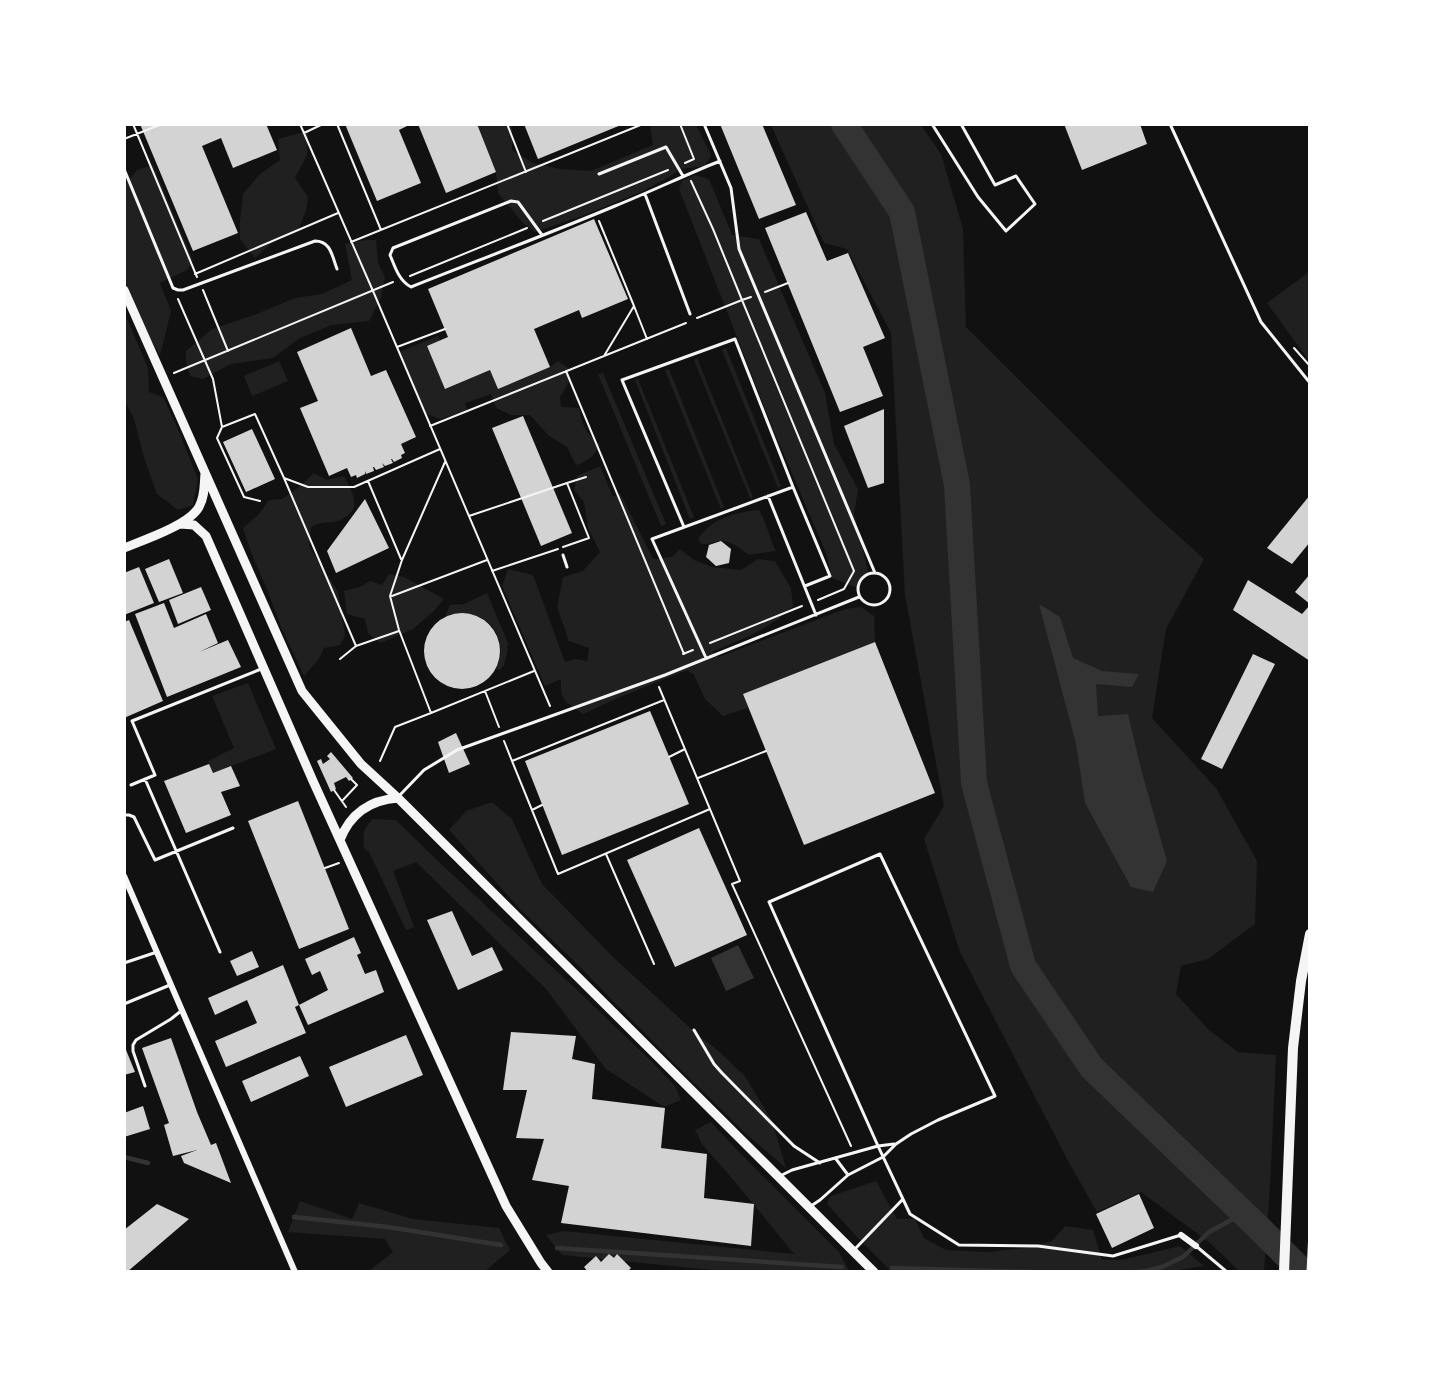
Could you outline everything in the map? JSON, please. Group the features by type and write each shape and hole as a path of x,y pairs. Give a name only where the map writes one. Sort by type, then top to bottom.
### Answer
{"highway":[{"path":"1284,1272 1293,1048 1301,981 1310,934"}],"main road":[{"path":"124,290 302,691 361,764 398,798 874,1272"},
{"path":"124,548 180,524 198,509 204,494 205,471"},
{"path":"180,524 194,525 206,536 340,840 506,1206 548,1272"},
{"path":"340,840 353,817 369,805 398,798"}],"street":[{"path":"124,876 295,1272"},
{"path":"1181,1235 1196,1246"}],"lane":[{"path":"704,124 731,188 739,249 875,573"},
{"path":"932,124 978,197 1006,231 1035,204 1016,176 995,185 961,124"},
{"path":"1170,124 1261,322 1310,383"},
{"path":"599,174 666,147 683,176"},
{"path":"542,235 518,202 511,201 393,248 390,255 401,279 411,287 596,214 720,161"},
{"path":"124,169 173,288 183,290 315,241 327,244 337,269"},
{"path":"645,194 690,314"},
{"path":"684,527 622,380 735,339 830,576 805,586"},
{"path":"706,658 652,539 793,487"},
{"path":"768,496 816,615"},
{"path":"562,555 567,567"},
{"path":"875,573 884,576 890,584 891,594 885,602 876,606 866,604 860,597 858,589 860,580 875,573"},
{"path":"398,798 424,770 457,750 688,666 860,597"},
{"path":"131,785 155,775 132,721 263,668"},
{"path":"145,779 220,952"},
{"path":"124,815 134,817 155,860 233,828"},
{"path":"809,1207 848,1175 883,1156 896,1144 938,1120 994,1096 880,854 769,902 878,1146 883,1156 910,1214 959,1245 1038,1246 1113,1256 1181,1235"},
{"path":"124,963 157,952"},
{"path":"124,1004 172,985"},
{"path":"146,1086 133,1051 133,1045 136,1040 182,1010"},
{"path":"694,1030 722,1073 794,1146 820,1163"},
{"path":"779,1177 792,1170 878,1146 896,1144"},
{"path":"836,1159 848,1175"},
{"path":"853,1251 903,1199"},
{"path":"1308,1272 1310,1232"},
{"path":"1196,1246 1227,1272"}],"path":[{"path":"133,124 228,351"},
{"path":"124,139 162,124"},
{"path":"300,124 554,715"},
{"path":"304,133 323,124"},
{"path":"337,124 381,230"},
{"path":"507,124 526,172"},
{"path":"351,242 643,124"},
{"path":"163,377 694,159 680,124"},
{"path":"683,654 844,589 854,571 713,229 688,174"},
{"path":"591,201 648,339"},
{"path":"195,274 338,213"},
{"path":"173,288 213,379 222,428 217,438 244,497 260,501"},
{"path":"430,426 742,300"},
{"path":"604,356 634,306"},
{"path":"397,347 445,329"},
{"path":"1289,342 1310,366"},
{"path":"566,371 688,666"},
{"path":"222,428 255,414 356,646"},
{"path":"284,478 308,487 354,487 440,449"},
{"path":"431,713 399,630 390,596 402,560 445,461"},
{"path":"469,516 586,477"},
{"path":"368,481 402,560"},
{"path":"492,571 589,538 567,483"},
{"path":"390,596 488,560"},
{"path":"340,659 356,646 399,630"},
{"path":"380,761 395,727 535,671"},
{"path":"656,678 740,881 732,884 854,1153"},
{"path":"485,691 558,874 710,809"},
{"path":"512,761 664,700"},
{"path":"581,733 583,738"},
{"path":"669,757 685,750"},
{"path":"698,778 766,751"},
{"path":"342,801 357,785 351,779"},
{"path":"334,790 353,817"},
{"path":"532,810 542,805"},
{"path":"606,853 654,964"}],"shaded area":[{"path":"477,125 512,125 512,150 533,163 560,169 591,171 653,145 650,125 696,125 711,155 705,166 681,169 643,191 585,215 535,232 523,223 498,193 496,172"},
{"path":"771,125 921,125 941,154 963,229 966,327 1153,513 1204,559 1166,629 1152,718 1216,788 1257,861 1255,924 1208,959 1181,966 1176,994 1209,1030 1238,1052 1276,1055 1264,1271 1239,1271 1210,1243 1141,1192 1097,1212 1067,1159 960,952 924,839 944,806 905,595 891,333 847,249 824,243"},
{"path":"308,131 307,155 295,178 308,197 306,211 299,228 273,242 255,258 240,239 243,194 260,174 280,160 278,139"},
{"path":"153,165 193,261 187,270 160,283 171,311 160,355 150,339 125,281 125,185 137,170"},
{"path":"695,175 709,179 732,235 759,239 825,393 834,444 858,489 854,514 868,571 855,587 832,578 826,553 773,429 679,189 682,181"},
{"path":"376,240 378,263 385,277 381,297 369,321 332,325 300,338 273,358 231,364 203,379 190,376 186,351 212,329 295,298 322,294 352,280 345,244"},
{"path":"1309,272 1309,361 1267,303"},
{"path":"125,314 148,368 149,392 163,397 198,479 193,505 178,510 157,494 144,458 134,419 125,401"},
{"path":"438,336 440,341 427,347 446,389 490,370 498,389 550,367 558,361 568,368 569,382 560,397 561,407 579,408 585,429 600,445 596,452 587,460 576,465 567,447 549,436 530,415 511,415 496,408 491,394 465,403 467,411 440,419 425,413 399,352"},
{"path":"726,348 781,486 778,488 722,350"},
{"path":"697,358 753,497 750,498 694,360"},
{"path":"279,361 288,381 252,396 244,376"},
{"path":"669,369 724,507 721,509 665,370"},
{"path":"603,373 666,524 661,526 598,374"},
{"path":"638,379 694,517 690,519 635,380"},
{"path":"600,466 613,497 620,493 653,559 672,557 680,549 694,560 712,567 741,570 758,559 775,561 791,588 793,606 766,627 712,652 719,657 845,609 861,607 874,616 875,642 743,694 748,708 723,716 705,699 694,675 687,670 583,714 572,707 563,697 561,679 545,686 502,586 508,569 533,575 565,662 576,659 587,661 589,648 569,641 557,607 563,577 583,571 600,552 588,528 584,502 574,490 577,476"},
{"path":"314,473 327,480 344,476 352,491 354,507 342,519 319,523 311,527 309,546 338,592 345,636 340,645 324,648 319,659 304,676 281,627 243,528 258,515 269,500 282,499"},
{"path":"759,510 776,551 749,555 729,542 701,544 698,539 710,526 725,517"},
{"path":"389,574 404,577 444,599 413,629 380,643 368,633 365,619 347,614 344,591 360,587 370,581 382,585"},
{"path":"487,593 508,643 504,665 500,670 496,669 501,651 500,645 497,635 487,622 472,615 445,617 450,605 464,604"},
{"path":"1039,604 1060,617 1073,658 1102,671 1139,674 1132,687 1096,684 1098,716 1128,714 1167,861 1153,892 1131,887 1085,803 1076,744"},
{"path":"248,683 276,749 213,773 208,761 234,748 212,696"},
{"path":"492,802 512,819 542,884 614,958 745,1076 772,1121 786,1168 746,1134 520,909 449,830 466,811"},
{"path":"373,819 396,820 653,1063 675,1086 681,1100 664,1107 606,1069 546,989 416,862 393,871 414,927 406,930 369,852 364,849 364,832"},
{"path":"738,945 754,978 726,991 711,958"},
{"path":"711,1122 839,1252 849,1271 723,1271 562,1255 546,1235 564,1231 794,1254 702,1144 695,1130"},
{"path":"876,1181 897,1219 915,1219 924,1238 946,1250 987,1252 1024,1248 1052,1241 1065,1226 1093,1230 1102,1260 1121,1260 1180,1246 1204,1266 1165,1272 891,1271 827,1204 831,1196"},
{"path":"300,1201 352,1219 359,1203 413,1219 499,1228 510,1250 485,1271 369,1271 393,1252 385,1239 288,1232"}],"building":[{"path":"140,124 266,124 277,150 233,168 221,138 202,146 238,233 193,251"},
{"path":"345,124 411,124 399,130 421,183 377,201"},
{"path":"418,124 477,124 496,172 446,193"},
{"path":"524,124 621,124 621,125 538,159"},
{"path":"720,124 762,124 796,205 759,219"},
{"path":"1064,124 1140,124 1147,144 1082,170"},
{"path":"806,212 827,261 848,253 885,338 863,347 883,396 840,412 765,228"},
{"path":"594,219 628,299 582,318 579,310 534,329 550,367 498,389 490,370 445,389 427,346 448,337 428,289"},
{"path":"351,328 371,376 386,370 416,437 401,444 405,453 401,455 402,458 394,462 391,459 393,463 385,466 382,463 384,467 376,470 373,467 374,471 366,474 365,471 365,474 357,478 356,475 351,477 347,468 329,476 300,408 318,401 297,352"},
{"path":"884,409 884,483 868,488 844,426"},
{"path":"523,416 572,533 541,546 492,428"},
{"path":"252,429 275,479 246,492 223,442"},
{"path":"1310,495 1310,542 1292,564 1267,548"},
{"path":"365,499 389,548 336,573 327,551"},
{"path":"721,541 731,549 729,563 716,566 706,557 709,545"},
{"path":"169,559 183,593 159,602 145,569"},
{"path":"139,567 154,603 124,615 124,573"},
{"path":"1310,574 1310,604 1295,592"},
{"path":"1248,580 1302,614 1310,605 1310,661 1233,610"},
{"path":"201,587 211,610 178,624 169,600"},
{"path":"164,603 174,628 206,614 218,643 199,652 228,640 241,667 167,697 135,614"},
{"path":"462,613 477,616 489,624 497,636 500,651 497,666 489,678 477,686 462,689 447,686 435,678 427,666 424,651 427,636 435,624 447,616"},
{"path":"129,620 163,701 124,718 124,622"},
{"path":"875,642 935,793 804,845 743,694"},
{"path":"1253,654 1275,664 1222,769 1201,759"},
{"path":"650,711 689,804 562,855 525,761"},
{"path":"456,733 470,764 449,773 438,742"},
{"path":"331,752 353,778 349,781 346,777 334,783 336,789 331,792 317,761 321,759 323,764 330,759 327,756"},
{"path":"209,764 213,773 231,766 240,786 221,792 231,815 186,833 164,781"},
{"path":"298,801 349,929 299,949 248,821"},
{"path":"699,828 747,935 675,967 627,860"},
{"path":"452,911 472,956 492,947 503,970 458,990 427,920"},
{"path":"354,937 361,953 357,955 365,974 376,970 384,992 308,1025 299,1005 328,990 320,971 312,975 305,959"},
{"path":"252,951 259,967 237,976 230,961"},
{"path":"283,965 299,1005 295,1007 306,1033 226,1067 215,1041 257,1023 247,1000 215,1015 208,998"},
{"path":"511,1032 576,1036 572,1059 595,1064 592,1099 665,1108 661,1148 707,1154 704,1198 754,1204 751,1246 561,1223 569,1186 532,1180 544,1139 516,1138 527,1090 503,1090"},
{"path":"406,1035 423,1075 346,1107 329,1067"},
{"path":"171,1038 197,1112 211,1145 216,1143 231,1183 184,1163 181,1156 197,1150 173,1156 164,1125 169,1123 142,1048"},
{"path":"124,1045 135,1072 124,1075"},
{"path":"300,1056 309,1076 251,1102 242,1081"},
{"path":"143,1106 150,1129 124,1137 124,1113"},
{"path":"1139,1194 1154,1228 1112,1248 1096,1214"},
{"path":"157,1204 189,1219 127,1272 124,1272 124,1230"},
{"path":"609,1254 614,1258 617,1254 631,1268 627,1272 588,1272 584,1267 596,1256 601,1262"}],"waterway":[{"path":"844,124 902,212 957,485 974,783 1023,966 1092,1068 1303,1272"},
{"path":"124,1157 148,1163"},
{"path":"1136,1272 1162,1267 1183,1257 1209,1232 1244,1213"},
{"path":"294,1217 388,1227 501,1245"},
{"path":"557,1248 842,1267"},
{"path":"892,1268 1031,1272"}]}
